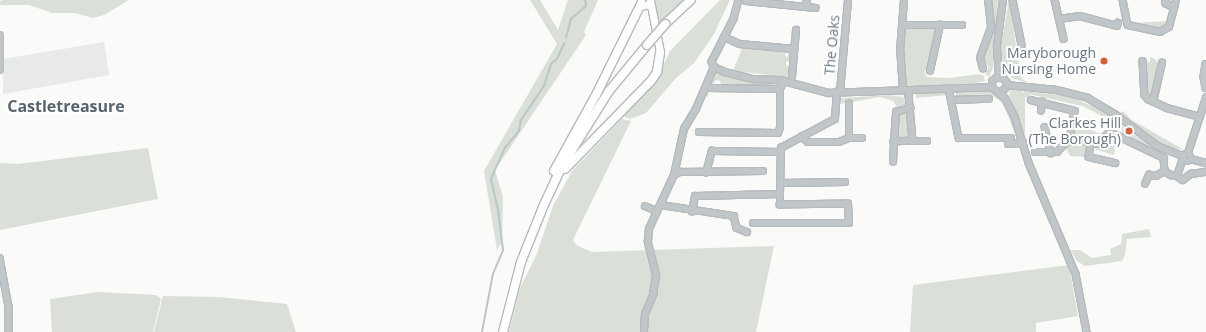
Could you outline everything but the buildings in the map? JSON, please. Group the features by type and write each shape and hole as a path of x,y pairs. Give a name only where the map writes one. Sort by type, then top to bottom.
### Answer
{"highway":[{"path":"522,262 543,207 576,141 609,91 646,45 691,0"},
{"path":"503,332 531,224 546,188 611,67 640,3"},
{"path":"522,262 565,169 651,81 657,72 660,52"}],"main road":[{"path":"640,3 650,2 660,52"}],"street":[{"path":"644,332 645,314 653,295 656,275 648,237 674,175 684,129 696,109 714,67 714,56 734,19 739,0"},
{"path":"806,6 807,0"},
{"name":"The Oaks","path":"802,136 835,119 848,0"},
{"path":"904,0 900,51 910,108 913,141"},
{"path":"983,69 980,58 991,27 988,0"},
{"path":"999,77 997,46 1004,0"},
{"path":"1013,0 1022,45"},
{"path":"1055,0 1058,19 1064,39"},
{"path":"1123,0 1126,23 1145,30 1166,31 1176,0"},
{"path":"1165,0 1166,4 1174,8"},
{"path":"746,1 760,1 816,8"},
{"path":"1058,19 1080,16 1117,26 1118,23"},
{"path":"902,25 962,24"},
{"path":"930,71 940,25"},
{"path":"791,80 796,30"},
{"path":"0,35 0,70"},
{"path":"724,37 740,44 794,49"},
{"path":"1143,61 1144,95 1153,102 1200,117"},
{"path":"1153,102 1162,63"},
{"path":"786,64 793,65"},
{"path":"1206,64 1204,77 1206,88"},
{"path":"714,67 747,78 784,81 791,80 821,91 838,92 992,87 1001,92 1015,117 1029,163 1076,274 1087,332"},
{"path":"992,87 993,80 999,77 1006,80 1007,85"},
{"path":"718,80 718,88"},
{"path":"702,134 778,133 780,128 780,89 784,81"},
{"path":"1001,92 1007,85"},
{"path":"1007,85 1057,90 1088,98 1115,114 1158,146 1191,159 1206,163"},
{"path":"710,88 780,89"},
{"path":"949,88 959,138 1011,138"},
{"path":"1177,176 1206,98"},
{"path":"952,100 989,99"},
{"path":"1032,100 1075,111 1070,139 1057,152 1036,152"},
{"path":"1040,111 1042,102"},
{"path":"849,104 849,138"},
{"path":"893,162 896,112 910,108"},
{"path":"842,114 849,114"},
{"path":"1045,127 1051,153"},
{"path":"1070,139 1091,144 1100,142 1106,133 1114,132 1164,158 1165,171"},
{"path":"754,223 849,223 848,204 780,205 780,152 782,147 802,136 808,142 839,142 849,138 862,138"},
{"path":"894,142 926,141"},
{"path":"1008,144 1024,143"},
{"path":"1091,144 1089,157 1115,163"},
{"path":"706,173 712,152 780,152"},
{"path":"674,175 680,172 706,173 742,169 764,171"},
{"path":"1165,171 1182,180 1191,174 1206,172"},
{"path":"1145,184 1149,175 1156,176 1165,171"},
{"path":"780,183 845,182"},
{"path":"692,212 695,196 780,194"},
{"path":"661,205 692,212 734,216 737,228 747,232"},
{"path":"645,206 658,211"},
{"path":"0,258 9,307 9,332"}],"shaded area":[{"path":"3,0 129,0 104,15 93,18 75,13 52,13 29,5 0,5 0,1"},
{"path":"530,0 540,0 558,30 568,0 598,0 584,32 586,35 495,170 503,197 502,242 497,250 484,171 557,44"},
{"path":"654,0 683,0 657,27"},
{"path":"720,0 730,0 714,34 694,63 676,78 646,113 630,119 622,116 658,77 670,51"},
{"path":"990,0 998,0 993,68 989,77 985,74 989,67 982,59 993,26"},
{"path":"1009,0 1021,78 1028,83 1012,78 1003,64 1001,46"},
{"path":"1169,21 1163,30 1133,23"},
{"path":"905,27 935,27 938,29 929,67 924,72 927,77 949,78 979,74 984,76 985,81 965,85 907,86 903,71 902,31"},
{"path":"104,42 109,75 3,94 3,59"},
{"path":"743,46 785,50 785,56 788,57 789,50 791,51 791,60 786,62 786,65 791,68 790,77 733,71"},
{"path":"1150,57 1155,59 1159,65 1151,98 1147,95 1145,63 1150,62"},
{"path":"715,72 755,83 778,85 722,86 720,81 716,80 709,90 708,97 705,96"},
{"path":"948,89 948,95 916,98 916,92"},
{"path":"989,89 1009,108 1022,139 1017,139 1003,103 990,94 956,96 956,90"},
{"path":"1015,89 1031,95 1030,98 1025,97 1025,136 1009,99 1010,91"},
{"path":"1024,91 1067,96 1098,108 1121,124 1124,129 1171,158 1122,134 1122,131 1111,124 1110,120 1082,106 1024,93"},
{"path":"889,95 903,97 906,104 897,107 893,101 880,97 840,104 839,101 841,98"},
{"path":"908,111 910,137 898,140 898,113"},
{"path":"1123,111 1132,120 1184,150 1172,148 1160,142 1120,113"},
{"path":"622,119 631,121 573,240 576,245 592,252 774,246 756,332 509,332 520,288 536,256 553,206 572,171"},
{"path":"1075,124 1101,134 1101,136 1097,141 1079,136 1075,138"},
{"path":"1111,135 1118,139 1114,155 1094,149"},
{"path":"1071,143 1087,146 1087,157 1070,156 1066,147"},
{"path":"148,148 158,199 0,230 0,163 18,164"},
{"path":"1149,229 1151,237 1127,239 1125,255 1122,261 1085,266 1077,261 1070,250 1080,250 1092,258 1111,255 1110,249 1121,244 1122,234"},
{"path":"1069,265 1078,316 1036,323 1036,332 910,332 913,285"},
{"path":"98,292 156,295 161,299 153,332 52,332 50,299"},
{"path":"163,296 218,297 287,304 296,332 154,332"}],"waterway":[{"path":"566,38 571,19 586,6 585,0"},
{"path":"482,332 493,274 503,250 498,210 491,179 505,148 519,131 521,120 544,86 551,64 557,59 564,44"}],"place":[{"name":"Maryborough Nursing Home","path":"1104,61"},
{"name":"Clarkes Hill (The Borough)","path":"1129,131"}],"district":[{"name":"Castletreasure","path":"66,106"}]}
